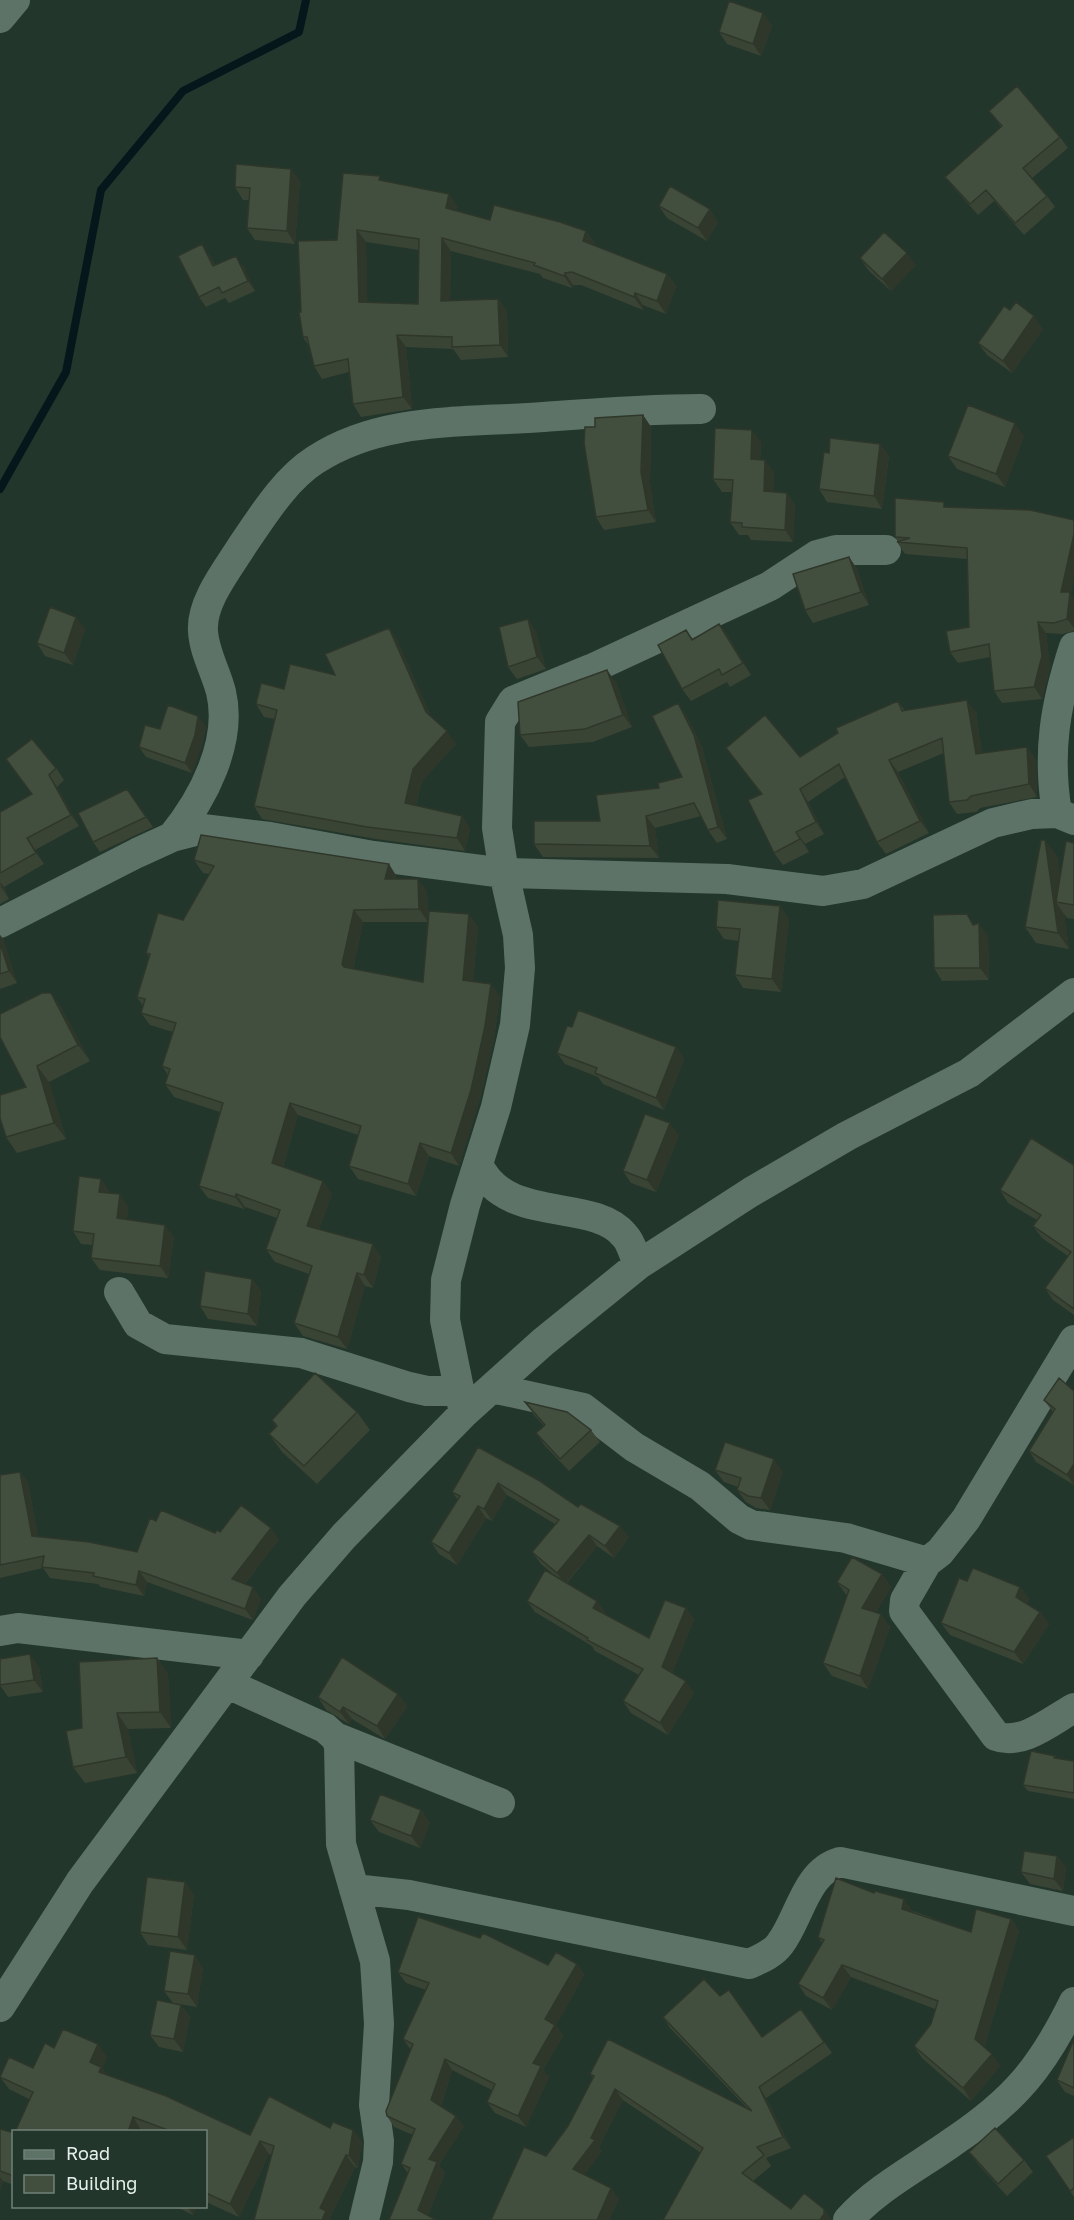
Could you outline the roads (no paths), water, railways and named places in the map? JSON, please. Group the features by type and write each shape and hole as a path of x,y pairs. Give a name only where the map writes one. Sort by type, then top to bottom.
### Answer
{"street":[{"path":"0,18 15,0"},
{"path":"172,837 187,819 201,793 215,759 225,724 221,695 202,633 210,600 256,526 289,484 313,461 345,443 378,431 421,425 629,409 701,409"},
{"path":"462,1402 445,1320 444,1302 451,1257 496,1107 515,1025 520,968 518,935 497,828 500,722 513,701 591,669 770,586 817,555 836,550 886,550"},
{"path":"0,923 172,837 203,829 229,830 373,856 504,873 693,877 752,881 823,891 863,884 993,823 1032,814 1066,817 1053,780 1052,736 1074,647"},
{"path":"0,2007 80,1882 292,1596 462,1402 492,1388 543,1342 638,1264 751,1192 838,1141 969,1072 1074,993"},
{"path":"478,1164 484,1177 504,1193 540,1206 615,1226 626,1236 638,1264"},
{"path":"119,1292 138,1324 165,1339 301,1353 462,1402"},
{"path":"1074,1340 966,1519 940,1552 927,1562 905,1600 904,1611 996,1736 1018,1739 1074,1708"},
{"path":"492,1388 583,1408 634,1447 700,1486 739,1519 751,1525 846,1538 927,1562"},
{"path":"0,1631 18,1628 249,1654"},
{"path":"228,1684 315,1722 335,1737 500,1803"},
{"path":"335,1737 340,1755 341,1844 375,1961 379,2024 374,2105 379,2141 378,2162 364,2220"},
{"path":"354,1889 409,1896 749,1964 765,1957 780,1944 812,1884 825,1869 840,1862 1074,1911"},
{"path":"848,2220 875,2194 956,2140 1022,2086 1055,2041 1074,2002"}],"waterway":[{"path":"0,489 66,372 101,190 183,91 299,32 306,0"}]}
